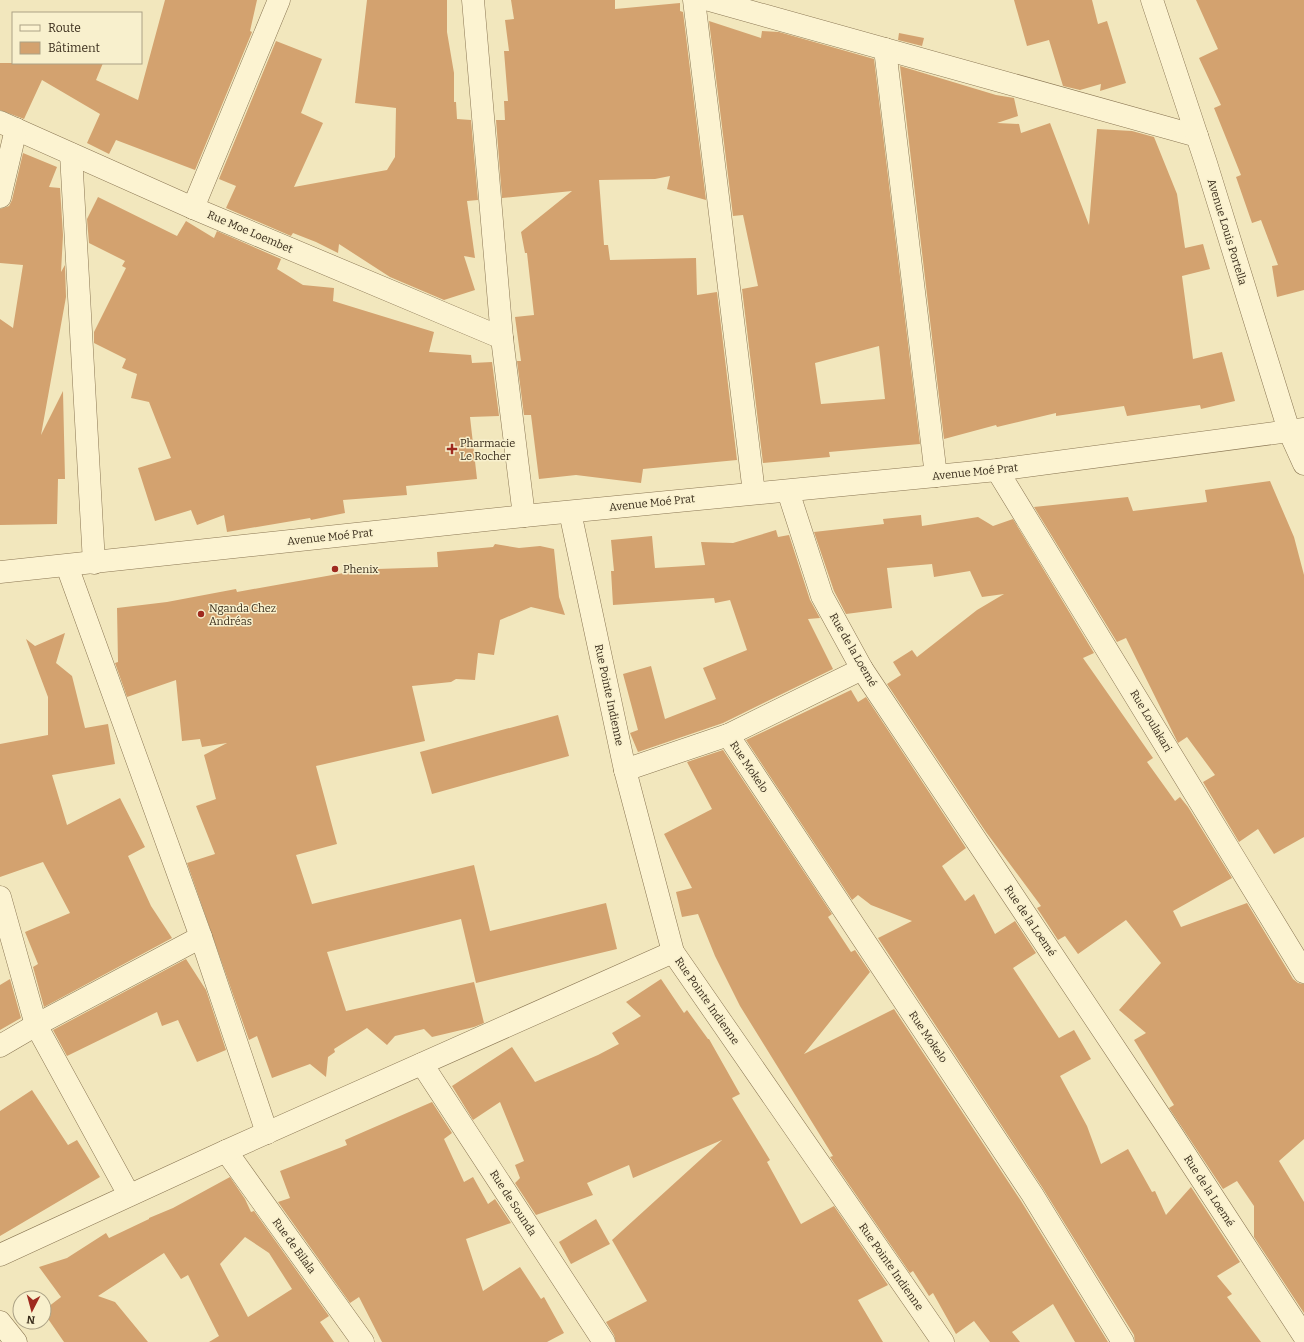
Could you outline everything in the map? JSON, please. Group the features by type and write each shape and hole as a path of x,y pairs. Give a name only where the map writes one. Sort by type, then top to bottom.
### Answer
{"street":[{"path":"193,208 279,0"},
{"path":"473,0 502,338 524,516"},
{"path":"694,0 724,232 754,493"},
{"path":"710,0 1197,136"},
{"name":"Avenue Louis Portella","path":"1152,0 1296,430 1304,464"},
{"path":"885,49 936,476"},
{"path":"0,197 8,125"},
{"name":"Rue Moe Loembet","path":"8,125 193,208 502,338"},
{"path":"71,154 94,563"},
{"name":"Avenue Moé Prat","path":"0,572 524,516 997,470 1296,430"},
{"name":"Rue Loulakari","path":"997,470 1304,972"},
{"name":"Rue de la Loemé","path":"788,491 822,596 862,669 1164,1122 1304,1336"},
{"name":"Rue Pointe Indienne","path":"570,512 625,770 673,952 943,1342"},
{"path":"67,566 201,937 267,1133"},
{"path":"625,770 728,735 862,669"},
{"name":"Rue Mokelo","path":"728,735 1032,1194 1123,1342"},
{"path":"0,897 36,1025 129,1195"},
{"path":"0,1046 36,1025 201,937"},
{"path":"0,1255 226,1151 673,952"},
{"name":"Rue de Sounda","path":"422,1064 604,1342"},
{"name":"Rue de Bilala","path":"226,1151 363,1342"},
{"path":"0,1322 16,1342"}],"building":[{"path":"165,0 257,0 250,31 252,32 195,170 116,140 109,154 87,143 100,114 42,80 24,119 0,110 0,63 103,64 96,80 138,100"},
{"path":"367,0 447,0 447,32 454,73 454,102 456,102 457,119 471,120 478,200 467,201 475,258 464,256 475,290 444,300 390,277 339,244 338,253 316,242 293,233 291,236 226,208 236,186 219,179 276,41 322,59 301,113 323,123 294,187 387,170 395,157 396,108 355,103"},
{"path":"511,0 615,0 615,9 680,3 680,11 683,12 706,200 667,189 670,176 655,179 599,180 604,245 608,245 610,260 696,258 697,295 717,292 737,460 643,469 641,483 576,475 539,479 531,415 524,415 517,361 521,361 515,317 534,315 527,253 525,253 521,232 572,191 502,198 496,120 505,120 504,101 508,101 504,51 509,51 505,20 514,19"},
{"path":"1014,0 1092,0 1098,24 1107,21 1126,83 1100,91 1101,84 1080,90 1063,86 1049,40 1027,46"},
{"path":"1196,0 1304,0 1304,290 1277,297 1272,266 1278,265 1261,220 1252,223 1236,177 1241,175 1214,108 1221,105 1199,58 1218,49"},
{"path":"709,21 761,38 762,31 779,32 874,59 920,444 829,452 830,457 763,463 742,289 758,286 743,215 733,216","holes":["879,346 885,399 821,404 815,363"]},
{"path":"899,33 924,38 922,46 898,40"},
{"path":"900,66 996,95 1014,98 1018,116 997,123 1019,124 1021,133 1050,123 1089,225 1097,129 1132,131 1154,137 1177,194 1185,248 1203,244 1210,269 1182,276 1193,359 1222,352 1235,401 1201,409 1200,405 1127,416 1124,406 1056,416 1056,413 997,427 996,425 944,439"},
{"path":"23,153 57,167 49,187 60,188 63,235 61,272 65,265 66,297 41,435 63,391 65,479 58,479 57,524 0,525 0,319 13,328 23,265 0,263 0,209 9,206 12,200"},
{"path":"98,197 177,236 186,221 214,238 217,231 281,259 277,269 303,285 334,288 333,301 434,332 429,352 471,355 472,363 492,362 499,416 470,417 477,479 406,486 407,495 343,500 345,513 311,520 310,518 227,532 224,515 197,525 191,510 155,521 138,468 171,458 149,402 131,398 137,374 122,368 126,359 94,343 94,332 126,268 122,266 125,261 89,243 87,219"},
{"path":"1270,481 1294,537 1304,575 1304,837 1274,854 1258,829 1239,842 1203,782 1215,775 1187,737 1178,743 1126,638 1117,642 1034,507 1128,497 1133,511 1207,502 1205,490"},
{"path":"921,515 922,526 978,517 993,526 1013,519 1094,653 1083,658 1153,758 1147,762 1175,801 1180,797 1188,807 1232,878 1173,911 1181,927 1247,903 1293,979 1298,983 1304,984 1304,1139 1279,1161 1304,1202 1304,1313 1254,1237 1254,1206 1237,1181 1223,1189 1169,1108 1174,1105 1134,1040 1146,1033 1119,1010 1161,963 1126,920 1078,954 1065,936 1058,940 1037,908 1041,906 986,832 887,684 901,675 893,662 912,650 917,657 977,610 1004,594 982,597 970,571 934,577 932,564 887,568 892,608 846,614 834,591 814,532 884,524 883,519"},
{"path":"776,530 778,537 789,535 810,600 820,618 808,619 833,669 723,723 638,752 630,733 638,730 623,674 651,666 665,719 716,699 703,668 747,650 730,600 715,603 714,598 613,605 611,571 614,571 611,540 652,536 655,568 705,565 701,542 733,543"},
{"path":"495,544 519,548 540,546 554,549 559,597 565,615 531,607 500,620 494,655 478,653 475,680 456,679 451,682 412,686 425,741 316,766 337,844 296,855 312,904 474,865 490,931 606,903 617,949 476,983 461,919 327,952 346,1011 474,982 484,1023 474,1027 432,1037 424,1029 395,1036 387,1045 367,1028 334,1049 335,1052 328,1057 326,1077 310,1064 272,1078 257,1036 249,1040 187,863 215,854 196,806 216,799 204,755 227,743 202,747 200,739 182,741 176,680 127,697 115,663 118,662 117,608 167,602 236,589 237,592 377,567 377,569 438,567 437,552 493,547"},
{"path":"65,633 56,663 72,676 85,728 108,724 115,764 52,775 67,825 120,798 145,847 128,856 151,906 172,938 44,1007 33,967 38,964 25,932 70,913 43,862 0,877 0,744 48,735 48,697 26,639 35,646"},
{"path":"851,690 858,702 866,697 966,848 942,866 965,901 974,894 995,934 1015,921 1036,953 1013,968 1059,1038 1074,1030 1091,1059 1060,1076 1087,1126 1101,1164 1128,1149 1152,1192 1155,1191 1166,1215 1191,1187 1240,1262 1217,1276 1232,1294 1227,1297 1261,1342 1135,1342 1134,1335 1042,1187 878,938 912,921 871,905 858,895 852,900 746,740"},
{"path":"558,715 569,756 432,794 420,752"},
{"path":"723,750 832,914 828,917 851,952 855,950 870,972 804,1054 894,1009 1021,1201 1108,1342 1075,1342 1053,1304 1012,1332 1020,1342 990,1342 974,1321 956,1334 933,1293 929,1296 913,1271 910,1273 830,1157 833,1156 740,1006 715,956 698,914 682,917 676,892 692,888 664,834 712,809 687,762"},
{"path":"186,959 206,990 226,1050 197,1062 178,1020 162,1026 157,1012 67,1056 53,1030"},
{"path":"10,979 21,1018 0,1030 0,985"},
{"path":"661,979 684,1013 687,1010 709,1039 740,1094 732,1098 770,1160 767,1162 801,1224 834,1206 888,1285 858,1300 883,1342 616,1342 614,1335 606,1322 647,1301 612,1240 722,1140 633,1178 629,1165 587,1183 593,1195 536,1215 515,1183 520,1178 515,1165 524,1161 500,1102 473,1120 452,1086 512,1047 535,1082 598,1055 619,1044 612,1033 641,1016 626,1002"},
{"path":"32,1090 68,1145 77,1140 100,1177 0,1236 0,1111"},
{"path":"432,1102 452,1133 444,1139 464,1182 473,1177 488,1204 495,1199 511,1223 466,1239 483,1291 520,1267 541,1299 544,1297 564,1333 547,1342 382,1342 359,1297 350,1303 278,1202 290,1198 280,1171 347,1145 345,1140"},
{"path":"230,1177 245,1199 251,1212 254,1211 329,1316 320,1322 334,1342 209,1342 219,1336 188,1275 181,1279 164,1253 98,1296 115,1302 148,1342 64,1342 52,1325 52,1304 61,1297 39,1267 67,1258 106,1233 109,1238 173,1208","holes":["245,1237 269,1253 292,1289 248,1317 220,1264"]},
{"path":"596,1219 610,1244 571,1264 559,1242"}],"place":[{"name":"Pharmacie Le Rocher","path":"452,449"},
{"name":"Phenix","path":"335,569"},
{"name":"Nganda Chez Andréas","path":"201,614"}]}
